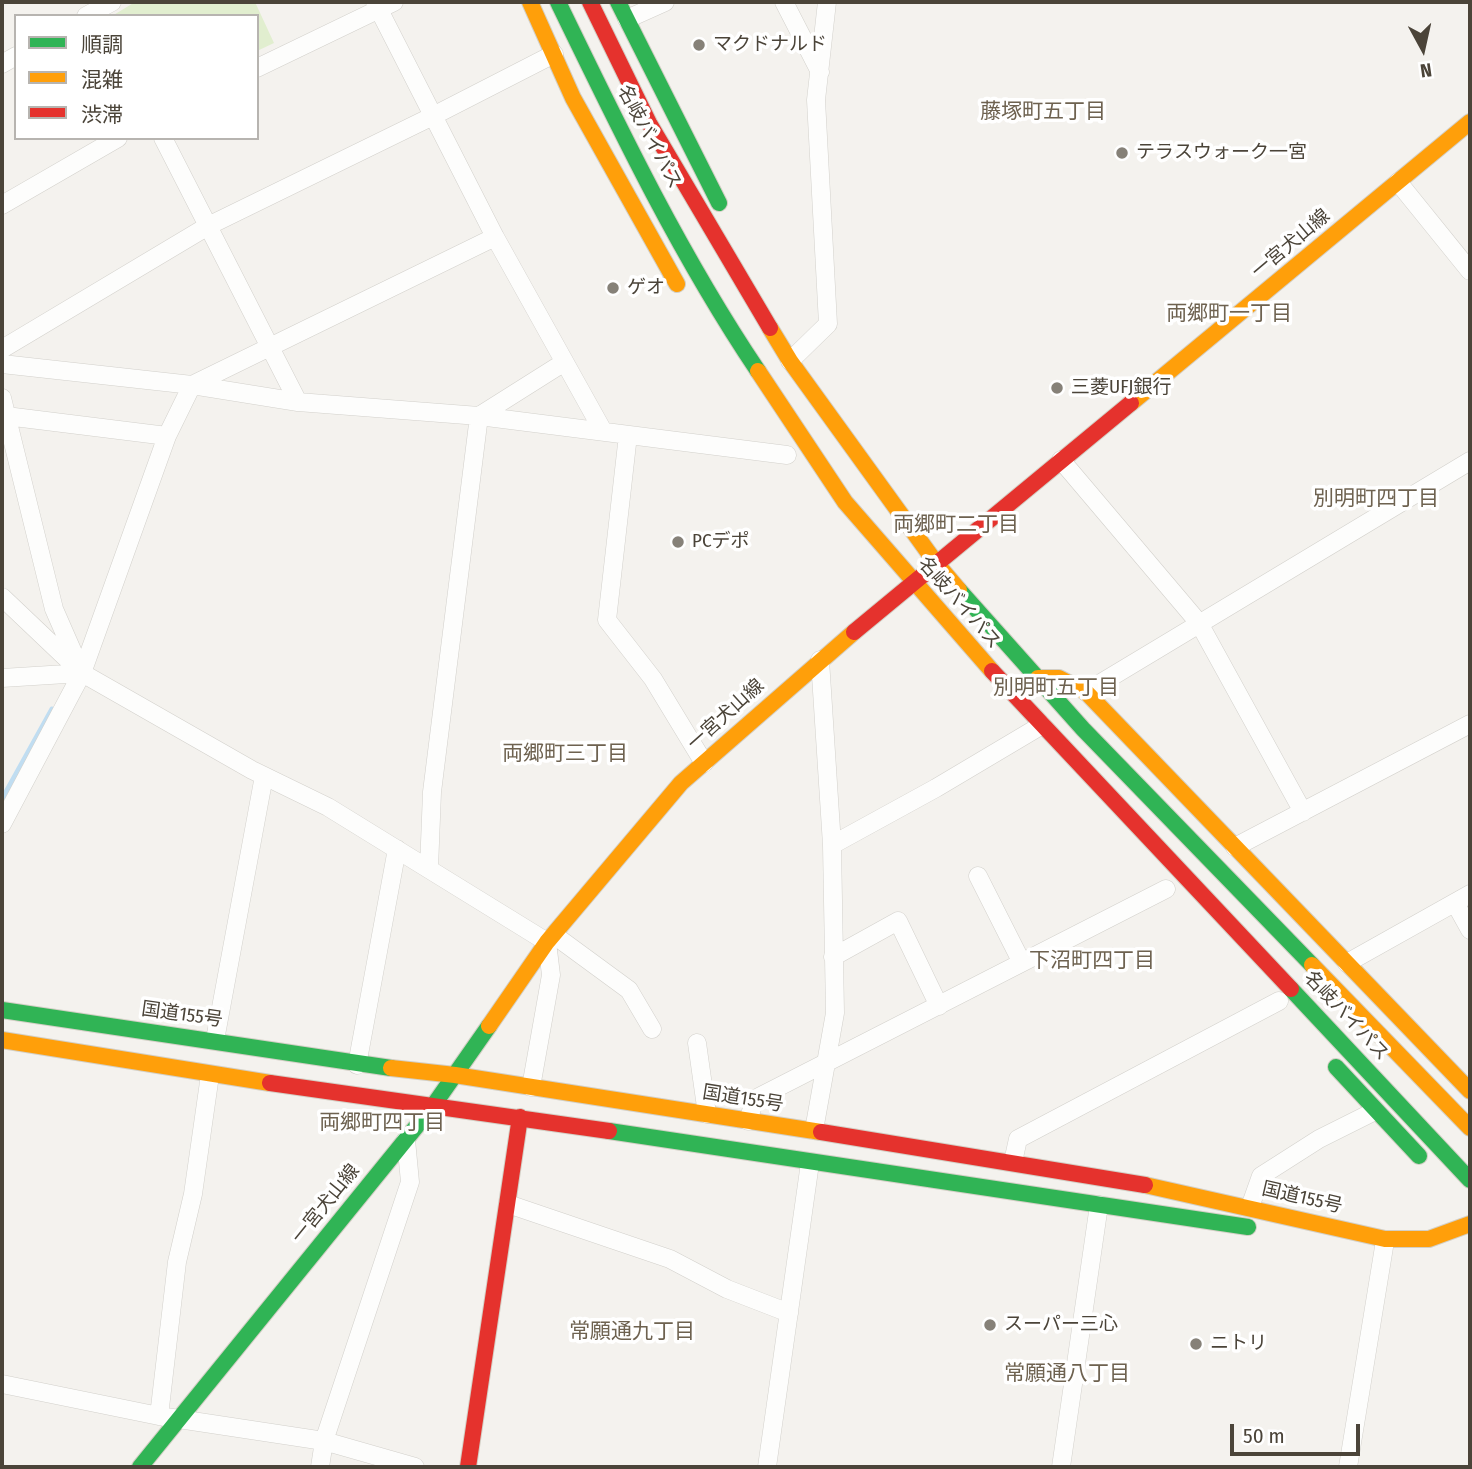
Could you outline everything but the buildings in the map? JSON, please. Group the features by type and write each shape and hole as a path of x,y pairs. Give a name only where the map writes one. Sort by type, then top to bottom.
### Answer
{"main road":[{"path":"530,2 573,98 682,293"},
{"name":"名岐バイパス","path":"558,2 615,120 710,299 845,502 913,583 1057,741 1470,1180"},
{"name":"名岐バイパス","path":"590,2 649,123 790,361 936,564 1038,678 1470,1128"},
{"path":"618,2 728,222 741,280"},
{"path":"573,98 615,120"},
{"name":"一宮犬山線","path":"140,1467 177,1417 433,1106 551,939 681,783 820,660 1470,122"},
{"path":"772,432 803,474 845,502"},
{"path":"1038,678 1059,678 1086,692 1470,1091"},
{"path":"1057,741 1059,765"},
{"name":"国道155号","path":"2,1010 215,1040 357,1065 455,1075 1114,1178 1408,1242 1427,1242 1449,1236 1470,1224"},
{"name":"国道155号","path":"2,1040 210,1075 520,1116 810,1163 1384,1247 1433,1249 1470,1236"},
{"path":"1323,1051 1424,1162 1454,1163"},
{"path":"468,1467 520,1116"}],"street":[{"path":"93,11 112,2"},
{"path":"627,19 666,2"},
{"path":"784,2 820,72"},
{"path":"790,361 828,324 816,100 827,2"},
{"path":"259,67 383,4 433,116 495,237 603,431"},
{"path":"2,349 208,226 554,54"},
{"path":"2,205 115,140"},
{"path":"164,140 298,402"},
{"path":"1398,182 1470,271"},
{"path":"2,824 82,673 167,436 192,385 269,345 495,237"},
{"path":"479,416 564,363"},
{"path":"2,364 192,385 298,402 479,416 787,455"},
{"path":"2,398 54,609 82,673"},
{"path":"6,416 167,436"},
{"path":"429,868 432,792 479,416"},
{"path":"628,435 607,620 653,679 704,763"},
{"path":"1061,460 1199,623 1303,812"},
{"path":"1086,692 1470,461"},
{"path":"2,597 82,673 264,776 328,807 551,939 629,990 652,1029"},
{"path":"814,1130 835,1013 832,845 820,660"},
{"path":"2,678 82,673"},
{"path":"832,845 936,788 1042,724"},
{"path":"1235,847 1470,724"},
{"path":"215,1040 264,776"},
{"path":"357,1065 397,849"},
{"path":"978,876 1021,961"},
{"path":"748,1121 755,1099 1166,889"},
{"path":"1347,963 1462,898 1470,930"},
{"path":"833,957 898,921 939,1006"},
{"path":"531,1087 551,975 551,939"},
{"path":"1013,1162 1018,1139 1279,1001"},
{"path":"697,1043 707,1114"},
{"path":"1454,1073 1470,1063"},
{"path":"159,1416 177,1262 193,1194 210,1075"},
{"path":"1250,1207 1261,1176 1320,1139 1375,1111"},
{"path":"320,1467 324,1441 410,1182 406,1139"},
{"path":"767,1467 810,1163"},
{"path":"508,1204 670,1259 727,1289 789,1313"},
{"path":"1060,1467 1099,1205"},
{"path":"1348,1467 1384,1247"},
{"path":"2,1384 159,1416 324,1441 415,1467"}],"green space":[{"path":"135,2 255,2 274,43 259,50 259,14 115,14"}],"waterway":[{"path":"2,799 52,709"}],"traffic: fast":[{"path":"558,2 677,236 702,282 758,371"},
{"path":"618,2 719,203"},
{"path":"959,590 1083,729 1312,965"},
{"path":"1291,989 1470,1180"},
{"path":"2,1010 391,1068"},
{"path":"140,1467 433,1106 489,1026"},
{"path":"1336,1067 1419,1156"},
{"path":"609,1131 1248,1227"}],"traffic: slow":[{"path":"530,2 573,98 677,284"},
{"path":"1131,403 1470,122"},
{"path":"770,328 790,361 936,563 959,590"},
{"path":"758,371 845,502 992,671"},
{"path":"489,1026 547,942 681,783 854,632"},
{"path":"1038,678 1059,678 1086,692 1470,1091"},
{"path":"1312,965 1470,1128"},
{"path":"2,1040 270,1083"},
{"path":"391,1068 455,1075 821,1132"},
{"path":"1145,1185 1385,1239 1429,1239 1470,1224"}],"traffic: jam":[{"path":"590,2 649,123 770,328"},
{"path":"854,632 1131,403"},
{"path":"992,671 1291,989"},
{"path":"270,1083 609,1131"},
{"path":"468,1467 520,1117"},
{"path":"821,1132 1145,1185"}],"place":[{"name":"マクドナルド","path":"699,45"},
{"name":"テラスウォーク一宮","path":"1122,153"},
{"name":"ゲオ","path":"613,288"},
{"name":"三菱UFJ銀行","path":"1057,388"},
{"name":"PCデポ","path":"678,542"},
{"name":"スーパー三心","path":"990,1325"},
{"name":"ニトリ","path":"1196,1344"}],"district":[{"name":"藤塚町五丁目","path":"1043,112"},
{"name":"両郷町一丁目","path":"1229,314"},
{"name":"別明町四丁目","path":"1376,499"},
{"name":"両郷町二丁目","path":"956,525"},
{"name":"別明町五丁目","path":"1056,688"},
{"name":"両郷町三丁目","path":"565,754"},
{"name":"下沼町四丁目","path":"1092,961"},
{"name":"両郷町四丁目","path":"382,1123"},
{"name":"常願通九丁目","path":"632,1332"},
{"name":"常願通八丁目","path":"1067,1374"}]}
